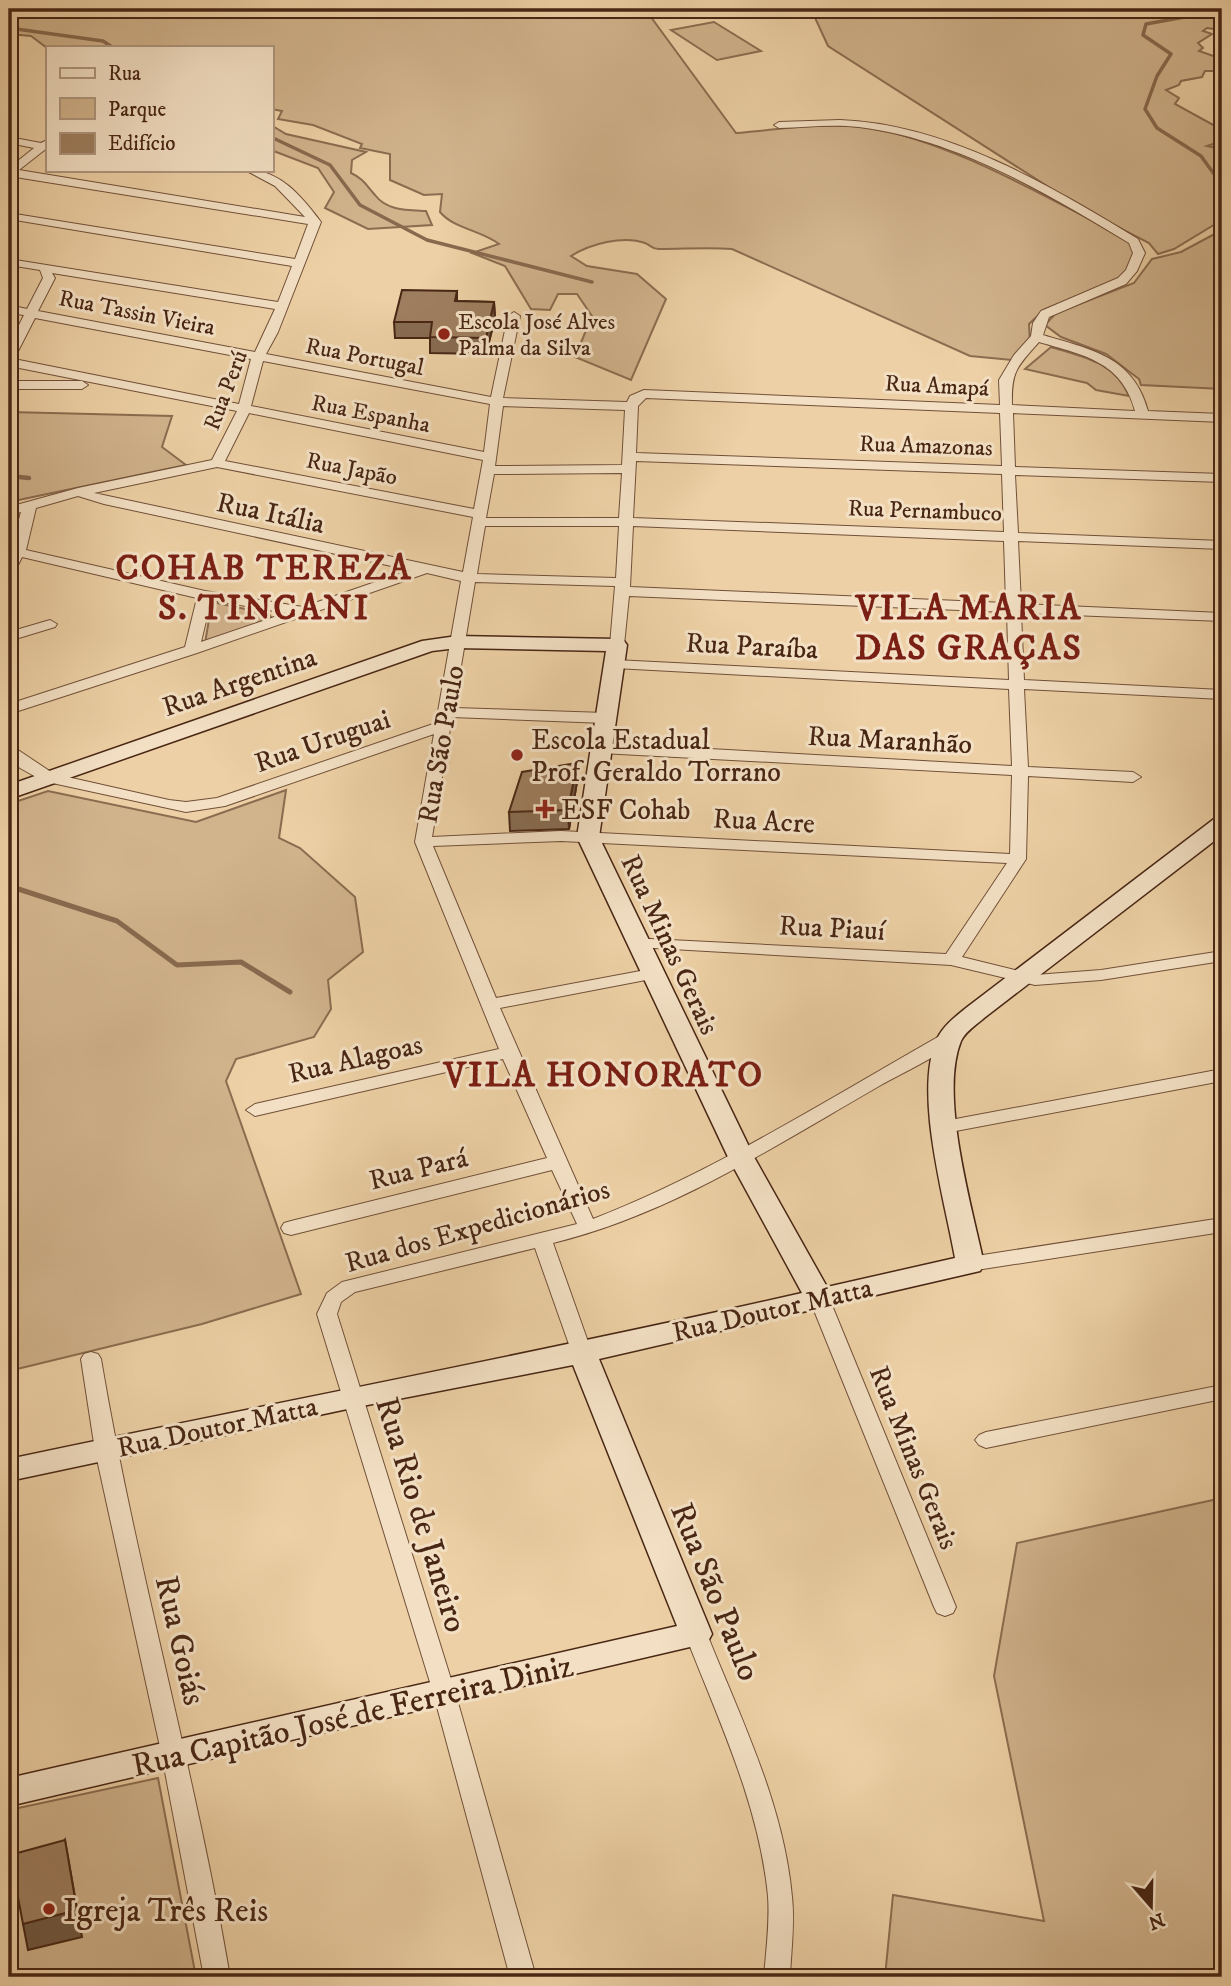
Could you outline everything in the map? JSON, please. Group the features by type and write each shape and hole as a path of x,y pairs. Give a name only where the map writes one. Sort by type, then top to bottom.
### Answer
{"street":[{"path":"779,125 858,123 928,140 1054,195 1134,241 1139,253 1132,271 1122,281 1045,314 1039,323 1037,337 1018,358 1005,380 1020,773 1018,859 951,960"},
{"path":"9,140 45,145"},
{"path":"10,172 45,145"},
{"path":"10,172 315,222"},
{"path":"260,172 277,181 298,199 315,222"},
{"path":"9,216 298,263"},
{"name":"Rua Perú","path":"217,463 244,410 258,357 272,332 315,222"},
{"path":"9,262 282,306"},
{"path":"45,269 49,278 9,359 119,386"},
{"name":"Rua Tassin Vieira","path":"9,309 258,357"},
{"name":"Rua São Paulo","path":"513,316 423,842 509,1052 588,1228"},
{"path":"1037,337 1100,357 1121,371 1134,388 1143,414"},
{"name":"Rua Portugal","path":"258,357 498,402 632,406"},
{"path":"9,385 119,386"},
{"name":"Rua Espanha","path":"119,386 244,410 489,464 628,463"},
{"name":"Rua Amapá","path":"632,406 638,396 651,393 1222,418"},
{"name":"Rua Minas Gerais","path":"632,406 623,586 616,654 588,837 651,974 741,1157 818,1298 945,1607"},
{"path":"9,511 78,492 217,463"},
{"name":"Rua Japão","path":"217,463 479,518 626,522"},
{"name":"Rua Amazonas","path":"628,463 1007,469 1222,478"},
{"name":"Rua Itália","path":"78,492 104,500 469,578 1015,609 1222,617"},
{"path":"9,570 19,552 30,505"},
{"name":"Rua Pernambuco","path":"626,522 1222,545"},
{"path":"19,552 205,595 305,611"},
{"path":"9,709 192,650 423,570"},
{"path":"192,650 205,595"},
{"path":"9,637 50,624"},
{"name":"Rua Argentina","path":"9,792 429,645 457,642 616,654"},
{"name":"Rua Paraíba","path":"616,654 1015,686 1222,695"},
{"name":"Rua Uruguai","path":"49,778 186,807 219,803 445,719 605,718"},
{"name":"Rua Maranhão","path":"601,748 1020,773 1133,777"},
{"path":"9,749 26,765 49,778"},
{"path":"1222,824 975,1013 949,1038 941,1070 945,1127 970,1264 1222,1225"},
{"name":"Rua Acre","path":"423,842 561,836 1018,859"},
{"name":"Rua Piauí","path":"636,942 951,960 1023,978 1101,975 1222,956"},
{"path":"489,1005 651,974"},
{"name":"Rua dos Expedicionários","path":"327,1314 328,1304 335,1295 349,1287 542,1241 588,1228 657,1201 741,1157 949,1038"},
{"name":"Rua Alagoas","path":"255,1110 509,1052"},
{"path":"945,1127 1222,1075"},
{"name":"Rua Pará","path":"291,1228 558,1162"},
{"name":"Rua São Paulo","path":"542,1241 582,1353 696,1634 759,1801 774,1856 780,1899 777,1977"},
{"name":"Rua Doutor Matta","path":"9,1470 352,1397 582,1353 970,1264"},
{"name":"Rua Rio de Janeiro","path":"327,1314 444,1692 523,1977"},
{"name":"Rua Goiás","path":"91,1359 106,1450 174,1755 217,1977"},
{"path":"986,1440 1222,1392"},
{"name":"Rua Capitão José de Ferreira Diniz","path":"9,1792 696,1634"}],"green space":[{"path":"9,9 645,9 736,133 832,125 863,127 895,134 962,156 995,171 1122,236 1134,253 1123,279 1045,309 1029,324 1030,342 1012,360 970,356 732,249 658,249 636,241 607,242 571,256 587,266 637,274 666,299 631,380 575,357 592,316 577,294 558,294 550,310 531,309 505,266 472,253 499,244 446,218 440,212 442,194 424,195 390,180 390,154 360,148 362,144 313,125 278,119 282,111 273,109 273,46 46,47 31,36 9,34"},
{"path":"811,9 1222,9 1222,30 1207,28 1203,31 1212,34 1198,43 1203,48 1199,51 1222,59 1222,71 1205,71 1202,77 1181,81 1179,85 1166,90 1179,98 1175,104 1217,127 1222,141 1207,146 1222,149 1222,220 1174,249 1158,254 1149,243 1083,209 828,46"},
{"path":"714,22 761,51 717,60 671,30"},
{"path":"273,126 286,134 366,152 352,160 351,173 362,180 385,204 398,209 426,211 432,225 368,229 325,208 334,192 318,168 273,151"},
{"path":"1222,230 1222,389 1141,385 1139,379 1106,354 1061,337 1045,325 1056,313 1134,283 1152,259 1181,252"},
{"path":"1051,347 1097,362 1107,368 1129,396 1096,390 1087,383 1025,369"},
{"path":"9,412 172,416 162,447 186,465 9,502"},
{"path":"212,602 269,614 271,617 268,621 205,643"},
{"path":"286,790 279,838 300,848 355,897 363,952 328,980 331,1009 314,1037 236,1059 226,1081 301,1294 202,1324 9,1371 9,804 48,791 196,822"},
{"path":"1222,1498 1222,1977 885,1977 893,1895 1044,1921 994,1676 1017,1543"},
{"path":"158,1778 196,1977 9,1977 9,1810"}],"building":[{"path":"402,290 457,291 455,301 494,302 486,338 430,337 432,322 394,322"},
{"path":"577,763 568,810 509,812 522,772"},
{"path":"65,1840 77,1910 23,1924 10,1855"}],"waterway":[{"path":"1214,174 1201,156 1157,128 1145,109 1157,76 1171,54 1143,35 1146,24 1207,13 1215,9"},
{"path":"9,28 103,41 110,46"},
{"path":"273,138 330,165 360,205 427,240 592,282"},
{"path":"9,476 29,478"},
{"path":"9,886 117,921 177,965 241,962 290,992"}],"place":[{"name":"Escola José Alves Palma da Silva","path":"444,334"},
{"name":"Escola Estadual Prof. Geraldo Torrano","path":"517,755"},
{"name":"ESF Cohab","path":"545,809"},
{"name":"Igreja Três Reis","path":"49,1909"}],"district":[{"name":"COHAB TEREZA S. TINCANI","path":"264,587"},
{"name":"VILA MARIA DAS GRAÇAS","path":"969,627"},
{"name":"VILA HONORATO","path":"604,1074"}]}
